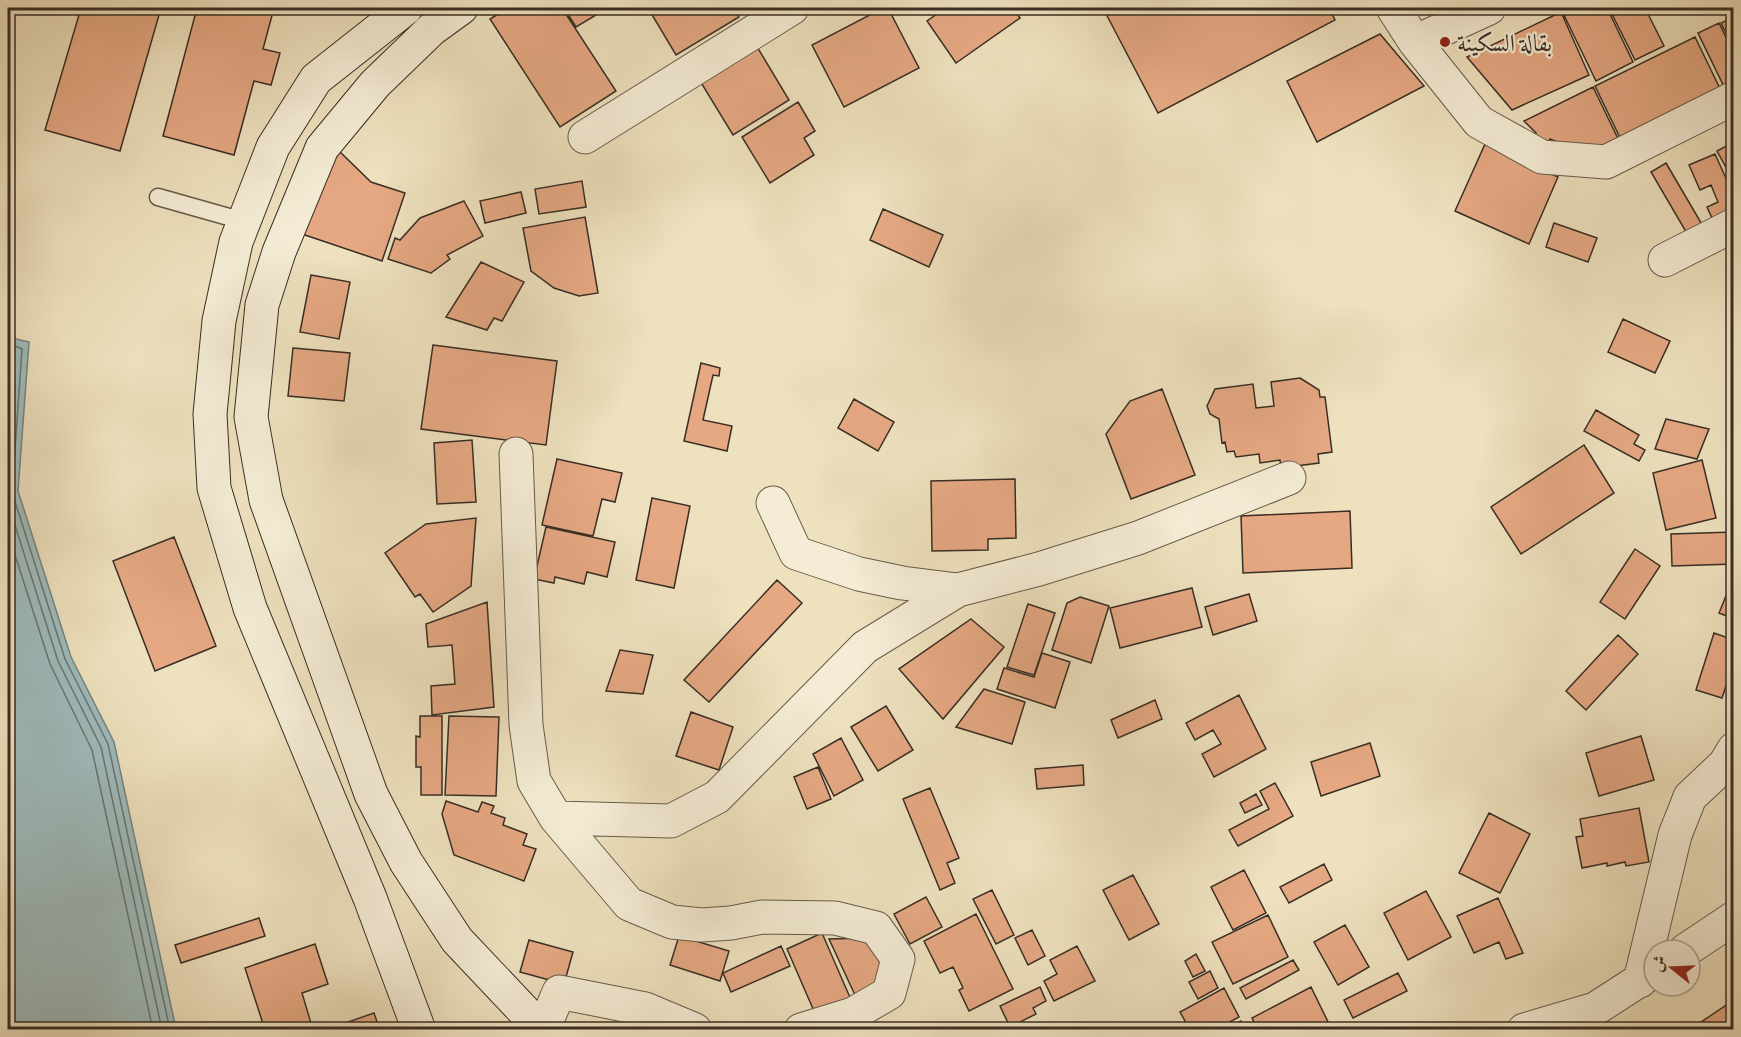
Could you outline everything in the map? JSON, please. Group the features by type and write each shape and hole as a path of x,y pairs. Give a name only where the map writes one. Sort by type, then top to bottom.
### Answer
{"street":[{"path":"406,8 316,79 273,147 239,232 219,321 210,414 214,488 250,608 370,898 419,1029"},
{"path":"461,8 432,29 375,84 322,148 279,252 262,305 251,417 266,500 371,794 406,862 457,940 543,1029 559,992 645,1009 695,1029"},
{"path":"585,137 792,8"},
{"path":"1393,8 1415,42 1479,122 1542,157 1606,162 1734,98"},
{"path":"1415,42 1489,8"},
{"path":"1665,260 1734,225"},
{"path":"239,232 279,252"},
{"path":"210,414 251,417"},
{"path":"516,454 526,725 534,781 556,818 629,904 672,922 702,925 731,923 762,917 835,918 876,928 898,959 890,993 853,1014 801,1029"},
{"path":"556,818 670,821 717,796 865,648 958,590 1039,569 1138,538 1289,478"},
{"path":"773,503 796,553 859,574 902,583 958,590"},
{"path":"1655,938 1675,836 1690,797 1725,764 1734,749"},
{"path":"1702,939 1734,918"},
{"path":"1524,1029 1598,1019 1642,980"}],"lane":[{"path":"158,197 239,232"}],"water":[{"path":"8,337 29,342 18,491 71,657 114,742 176,1029 8,1029"}],"building":[{"path":"81,8 161,8 120,151 45,130"},
{"path":"197,8 274,8 263,49 280,53 271,85 254,81 234,155 163,136"},
{"path":"508,8 562,8 616,91 560,127 490,19"},
{"path":"564,8 591,8 596,15 576,27"},
{"path":"648,8 733,8 739,17 676,55"},
{"path":"883,8 888,8 919,68 844,107 812,45"},
{"path":"938,8 1013,8 1020,18 956,63 927,21 941,11"},
{"path":"1103,8 1329,8 1335,20 1158,113"},
{"path":"1569,8 1607,8 1633,62 1596,81 1562,11"},
{"path":"1609,8 1645,8 1664,46 1635,60"},
{"path":"1561,12 1589,75 1512,110 1467,57"},
{"path":"1734,17 1734,49 1721,23"},
{"path":"1719,23 1734,54 1734,95 1729,97 1698,33"},
{"path":"1380,34 1424,86 1317,142 1287,81"},
{"path":"1695,37 1725,99 1625,148 1595,86"},
{"path":"753,40 789,100 733,135 697,76"},
{"path":"1593,87 1623,149 1568,146 1550,139 1548,144 1534,138 1536,133 1524,121"},
{"path":"798,102 815,131 804,138 814,155 770,183 742,137"},
{"path":"1734,142 1734,182 1717,151"},
{"path":"1485,144 1558,177 1529,244 1455,211"},
{"path":"337,149 371,182 405,193 382,261 302,234"},
{"path":"1715,154 1734,196 1734,221 1717,229 1707,207 1718,202 1711,185 1700,190 1689,165"},
{"path":"1666,163 1707,233 1692,242 1651,172"},
{"path":"582,181 586,207 539,214 535,189"},
{"path":"521,192 526,213 485,223 480,201"},
{"path":"464,201 483,236 447,255 450,259 431,273 388,259 395,238 400,240 420,218"},
{"path":"883,209 943,235 929,267 870,240"},
{"path":"585,217 598,293 579,296 554,288 531,271 523,228"},
{"path":"1554,223 1597,238 1588,262 1546,247"},
{"path":"481,262 524,282 502,321 494,318 487,330 446,317"},
{"path":"311,275 350,282 339,339 300,332"},
{"path":"1623,319 1670,341 1655,373 1608,352"},
{"path":"433,345 557,361 546,445 421,429"},
{"path":"293,348 350,353 344,401 288,396"},
{"path":"701,363 720,368 719,376 713,375 703,420 732,426 727,451 684,441"},
{"path":"1300,378 1319,390 1320,397 1325,397 1332,452 1318,454 1319,463 1281,468 1280,460 1260,463 1259,454 1236,457 1234,451 1227,452 1225,442 1222,443 1219,419 1210,414 1207,406 1215,389 1253,384 1256,408 1274,406 1271,382"},
{"path":"1162,389 1195,475 1131,499 1106,434 1130,401"},
{"path":"854,399 894,422 878,451 838,428"},
{"path":"1596,410 1639,435 1634,444 1645,450 1639,461 1584,431"},
{"path":"1666,419 1709,429 1697,459 1655,449"},
{"path":"472,440 476,502 437,504 434,443"},
{"path":"1584,445 1614,493 1521,554 1491,507"},
{"path":"557,459 622,473 615,502 602,499 593,536 542,525"},
{"path":"1702,460 1716,518 1666,530 1653,473"},
{"path":"1015,479 1016,538 988,539 988,550 932,551 931,481"},
{"path":"652,498 690,506 674,588 636,580"},
{"path":"1350,511 1352,568 1243,573 1241,516"},
{"path":"476,518 471,586 433,612 420,594 415,597 385,553 426,524"},
{"path":"546,527 615,542 607,577 587,572 584,584 555,577 554,583 534,579"},
{"path":"1734,532 1734,564 1672,566 1671,534"},
{"path":"174,537 216,646 155,671 113,561"},
{"path":"1635,549 1660,566 1625,619 1600,602"},
{"path":"777,580 802,603 709,702 684,680"},
{"path":"1730,586 1734,587 1734,619 1719,613"},
{"path":"1192,588 1202,627 1120,648 1110,608"},
{"path":"1249,594 1257,621 1213,635 1205,607"},
{"path":"1080,597 1109,606 1091,663 1052,650 1067,603"},
{"path":"487,602 494,707 432,715 431,686 455,684 452,645 428,647 426,624"},
{"path":"1028,604 1055,613 1034,675 1007,667"},
{"path":"971,619 1004,647 943,719 899,669"},
{"path":"1714,633 1734,640 1734,662 1722,698 1696,690"},
{"path":"1618,635 1638,654 1586,710 1566,691"},
{"path":"620,650 653,655 643,694 606,691"},
{"path":"1042,653 1070,662 1055,708 997,689 1004,668 1034,677"},
{"path":"984,689 1025,702 1012,744 956,727"},
{"path":"1239,695 1266,749 1214,777 1202,754 1221,744 1213,730 1195,740 1186,723"},
{"path":"1155,700 1162,719 1118,738 1111,720"},
{"path":"886,706 913,750 878,771 851,727"},
{"path":"691,712 733,727 719,770 676,756"},
{"path":"420,716 442,716 442,795 421,795 421,767 416,767 416,736 420,737"},
{"path":"449,716 499,717 496,796 445,795"},
{"path":"1641,736 1654,780 1599,796 1586,753"},
{"path":"841,738 863,780 834,796 813,754"},
{"path":"1370,743 1380,776 1321,796 1311,762"},
{"path":"1083,765 1084,785 1037,789 1035,769"},
{"path":"818,767 831,799 807,809 794,777"},
{"path":"1275,783 1293,816 1238,846 1229,830 1269,809 1260,791"},
{"path":"930,788 959,858 947,863 955,883 940,890 903,799"},
{"path":"1256,794 1262,805 1245,813 1240,803"},
{"path":"446,801 478,812 482,802 494,806 491,813 505,818 503,825 527,834 523,845 536,849 524,881 454,855 442,814"},
{"path":"1639,808 1649,862 1626,866 1625,862 1607,866 1607,863 1582,868 1576,837 1583,836 1580,819"},
{"path":"1489,813 1530,834 1500,893 1459,873"},
{"path":"1324,864 1332,880 1289,903 1280,887"},
{"path":"1244,870 1266,913 1233,930 1211,887"},
{"path":"1133,875 1159,924 1129,940 1103,890"},
{"path":"992,890 1014,935 996,944 973,899"},
{"path":"1426,891 1451,937 1408,960 1384,913"},
{"path":"926,897 942,927 910,944 894,914"},
{"path":"1498,898 1523,953 1506,959 1499,942 1474,953 1457,916"},
{"path":"976,914 1013,989 969,1011 959,990 963,988 953,967 940,973 924,941"},
{"path":"1268,915 1288,957 1233,984 1212,942"},
{"path":"259,918 265,936 181,963 175,945"},
{"path":"1345,925 1369,967 1338,985 1314,942"},
{"path":"1032,930 1045,956 1028,965 1015,938"},
{"path":"822,933 852,1002 817,1018 787,949"},
{"path":"679,936 729,951 720,981 670,965"},
{"path":"868,938 888,980 855,995 829,939"},
{"path":"529,940 573,952 564,984 520,972"},
{"path":"315,944 328,984 302,993 313,1030 265,1030 245,968"},
{"path":"781,946 790,966 731,992 723,973"},
{"path":"1077,946 1095,981 1054,1001 1044,981 1057,974 1050,960"},
{"path":"1196,954 1205,971 1193,977 1185,961"},
{"path":"1293,960 1299,970 1246,999 1240,988"},
{"path":"1210,971 1218,988 1198,999 1189,982"},
{"path":"1398,973 1407,991 1353,1018 1344,1000"},
{"path":"1040,987 1046,1001 1033,1008 1036,1014 1010,1027 1000,1006"},
{"path":"1311,987 1332,1030 1258,1030 1252,1018"},
{"path":"1224,988 1239,1017 1215,1030 1190,1030 1180,1012"},
{"path":"1734,1000 1734,1030 1689,1030"},
{"path":"374,1013 380,1030 325,1030"},
{"path":"1241,1021 1245,1030 1225,1030"}],"place":[{"name":"بقالة السكينة","path":"1445,42"}]}
